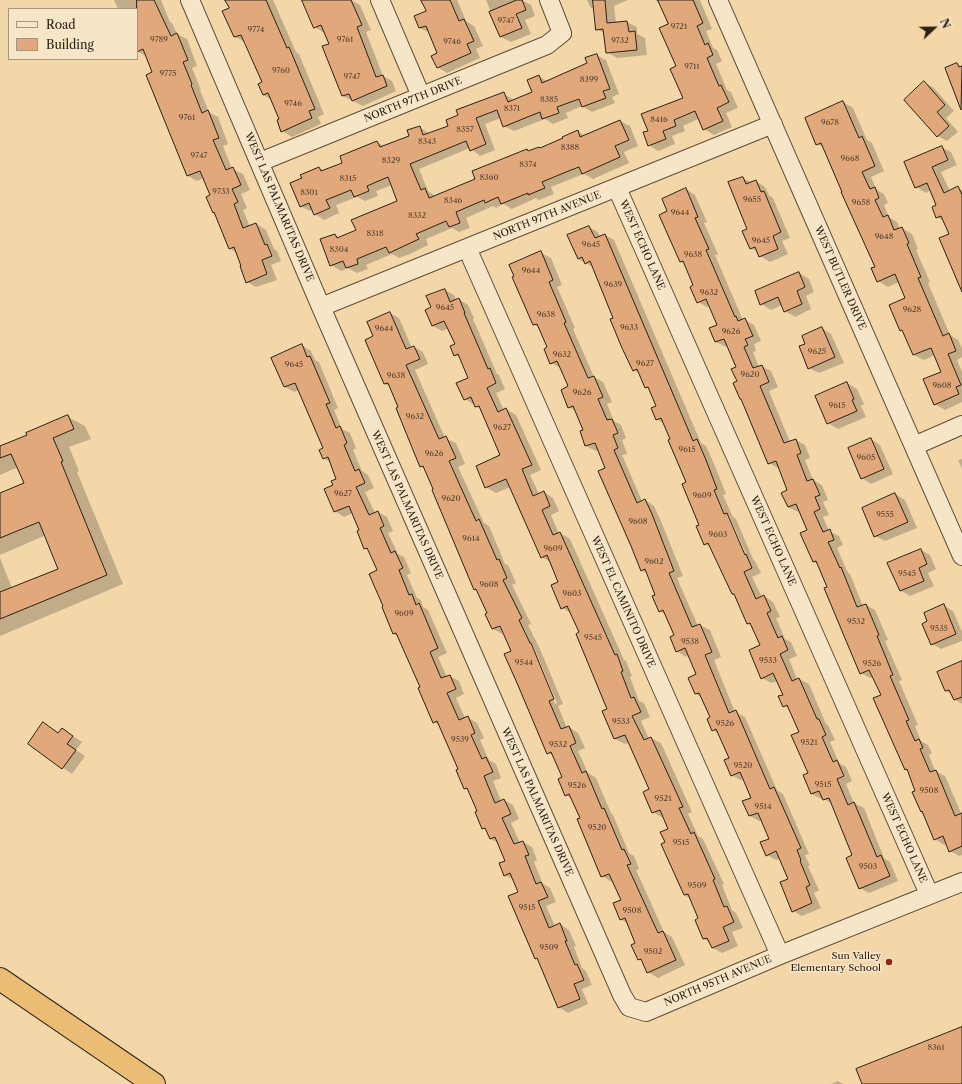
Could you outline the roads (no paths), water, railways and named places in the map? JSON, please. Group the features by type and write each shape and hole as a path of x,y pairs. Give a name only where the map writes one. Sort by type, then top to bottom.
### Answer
{"highway":[{"path":"0,979 154,1084"}],"street":[{"name":"WEST LAS PALMARITAS DRIVE","path":"190,0 321,307 629,1008"},
{"path":"380,0 421,96"},
{"name":"NORTH 97TH DRIVE","path":"260,162 547,46 562,33 549,0"},
{"name":"WEST BUTLER DRIVE","path":"718,0 774,124 962,556"},
{"name":"NORTH 97TH AVENUE","path":"321,307 774,124"},
{"name":"WEST ECHO LANE","path":"617,188 929,894"},
{"name":"WEST EL CAMINITO DRIVE","path":"467,248 780,956"},
{"path":"914,446 962,425"},
{"name":"NORTH 95TH AVENUE","path":"629,1008 646,1012 929,894 962,882"}],"place":[{"name":"Sun Valley Elementary School","path":"889,962"}]}
